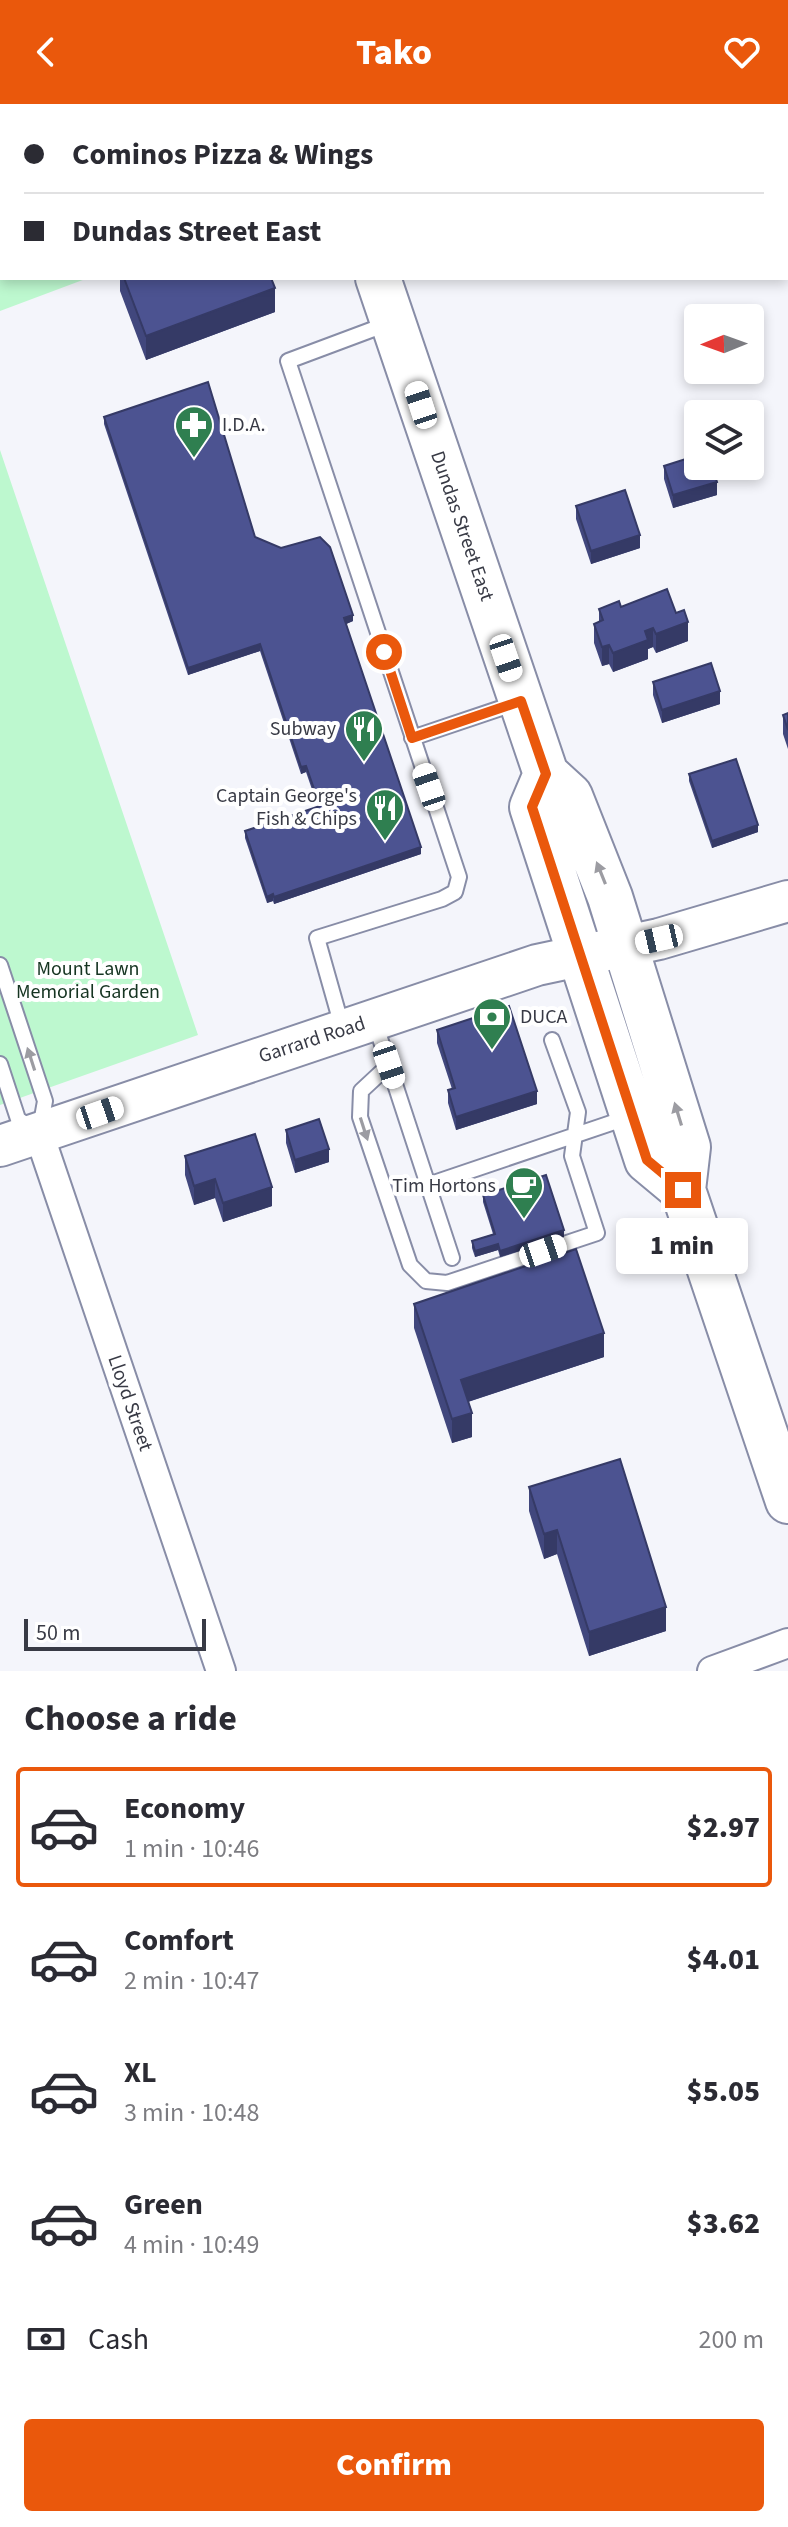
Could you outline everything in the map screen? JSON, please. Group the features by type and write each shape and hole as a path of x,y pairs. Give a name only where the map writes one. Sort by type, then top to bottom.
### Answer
{"main road":[{"name":"Dundas Street East","path":"379,280 546,774 570,796 627,946 688,1147 683,1190 788,1501"},
{"path":"546,774 532,807 647,1160 683,1190"}],"street":[{"name":"Garrard Road","path":"0,1146 537,965 627,946 788,901"},
{"name":"Lloyd Street","path":"39,1134 221,1671"},
{"path":"712,1671 788,1643"}],"lane":[{"path":"393,322 288,361 459,877 455,892 442,899 317,938 359,1025 389,1065 452,1258"},
{"path":"412,738 521,701"},
{"path":"0,965 45,1101 39,1134 18,1119 0,1064"},
{"path":"389,1065 361,1091 358,1106 416,1275 436,1284 447,1283 597,1233 572,1156 578,1112 552,1040"},
{"path":"428,1185 633,1115"}],"green space":[{"path":"0,280 83,280 0,311"},
{"name":"Mount Lawn Memorial Garden","path":"0,450 198,1035 0,1105"}],"building":[{"path":"125,280 272,280 275,288 146,336"},
{"path":"208,382 255,537 281,548 320,537 330,547 353,615 344,618 421,847 274,897 273,894 267,897 245,831 320,806 306,766 301,767 260,644 188,668 104,417"},
{"path":"684,460 684,480 717,482 673,495 664,466"},
{"path":"625,490 640,535 591,551 576,506"},
{"path":"667,589 676,613 684,610 688,622 656,634 653,628 645,631 648,640 613,653 609,645 602,647 594,624 603,620 599,609 619,601 621,607"},
{"path":"711,663 720,691 662,710 653,682"},
{"path":"788,713 788,730 783,715"},
{"path":"736,759 758,825 712,841 689,774"},
{"path":"509,1006 537,1091 456,1117 448,1090 455,1088 437,1030"},
{"path":"319,1119 329,1149 295,1160 286,1130"},
{"path":"255,1134 272,1187 223,1203 215,1179 194,1186 185,1156"},
{"name":"Tim Hortons","path":"546,1175 564,1230 500,1251 498,1244 475,1251 472,1241 495,1234 483,1195"},
{"path":"576,1249 604,1333 461,1380 472,1413 452,1419 414,1304"},
{"path":"620,1459 666,1607 589,1632 557,1530 544,1534 529,1487"}],"place":[{"name":"I.D.A.","path":"194,459"},
{"name":"Subway","path":"364,763"},
{"name":"Captain George's Fish & Chips","path":"385,842"},
{"name":"DUCA","path":"492,1051"},
{"name":"Tim Hortons","path":"524,1220"}],"route":[{"path":"384,652 412,738 521,701 546,774 532,807 647,1160 683,1190"}]}
